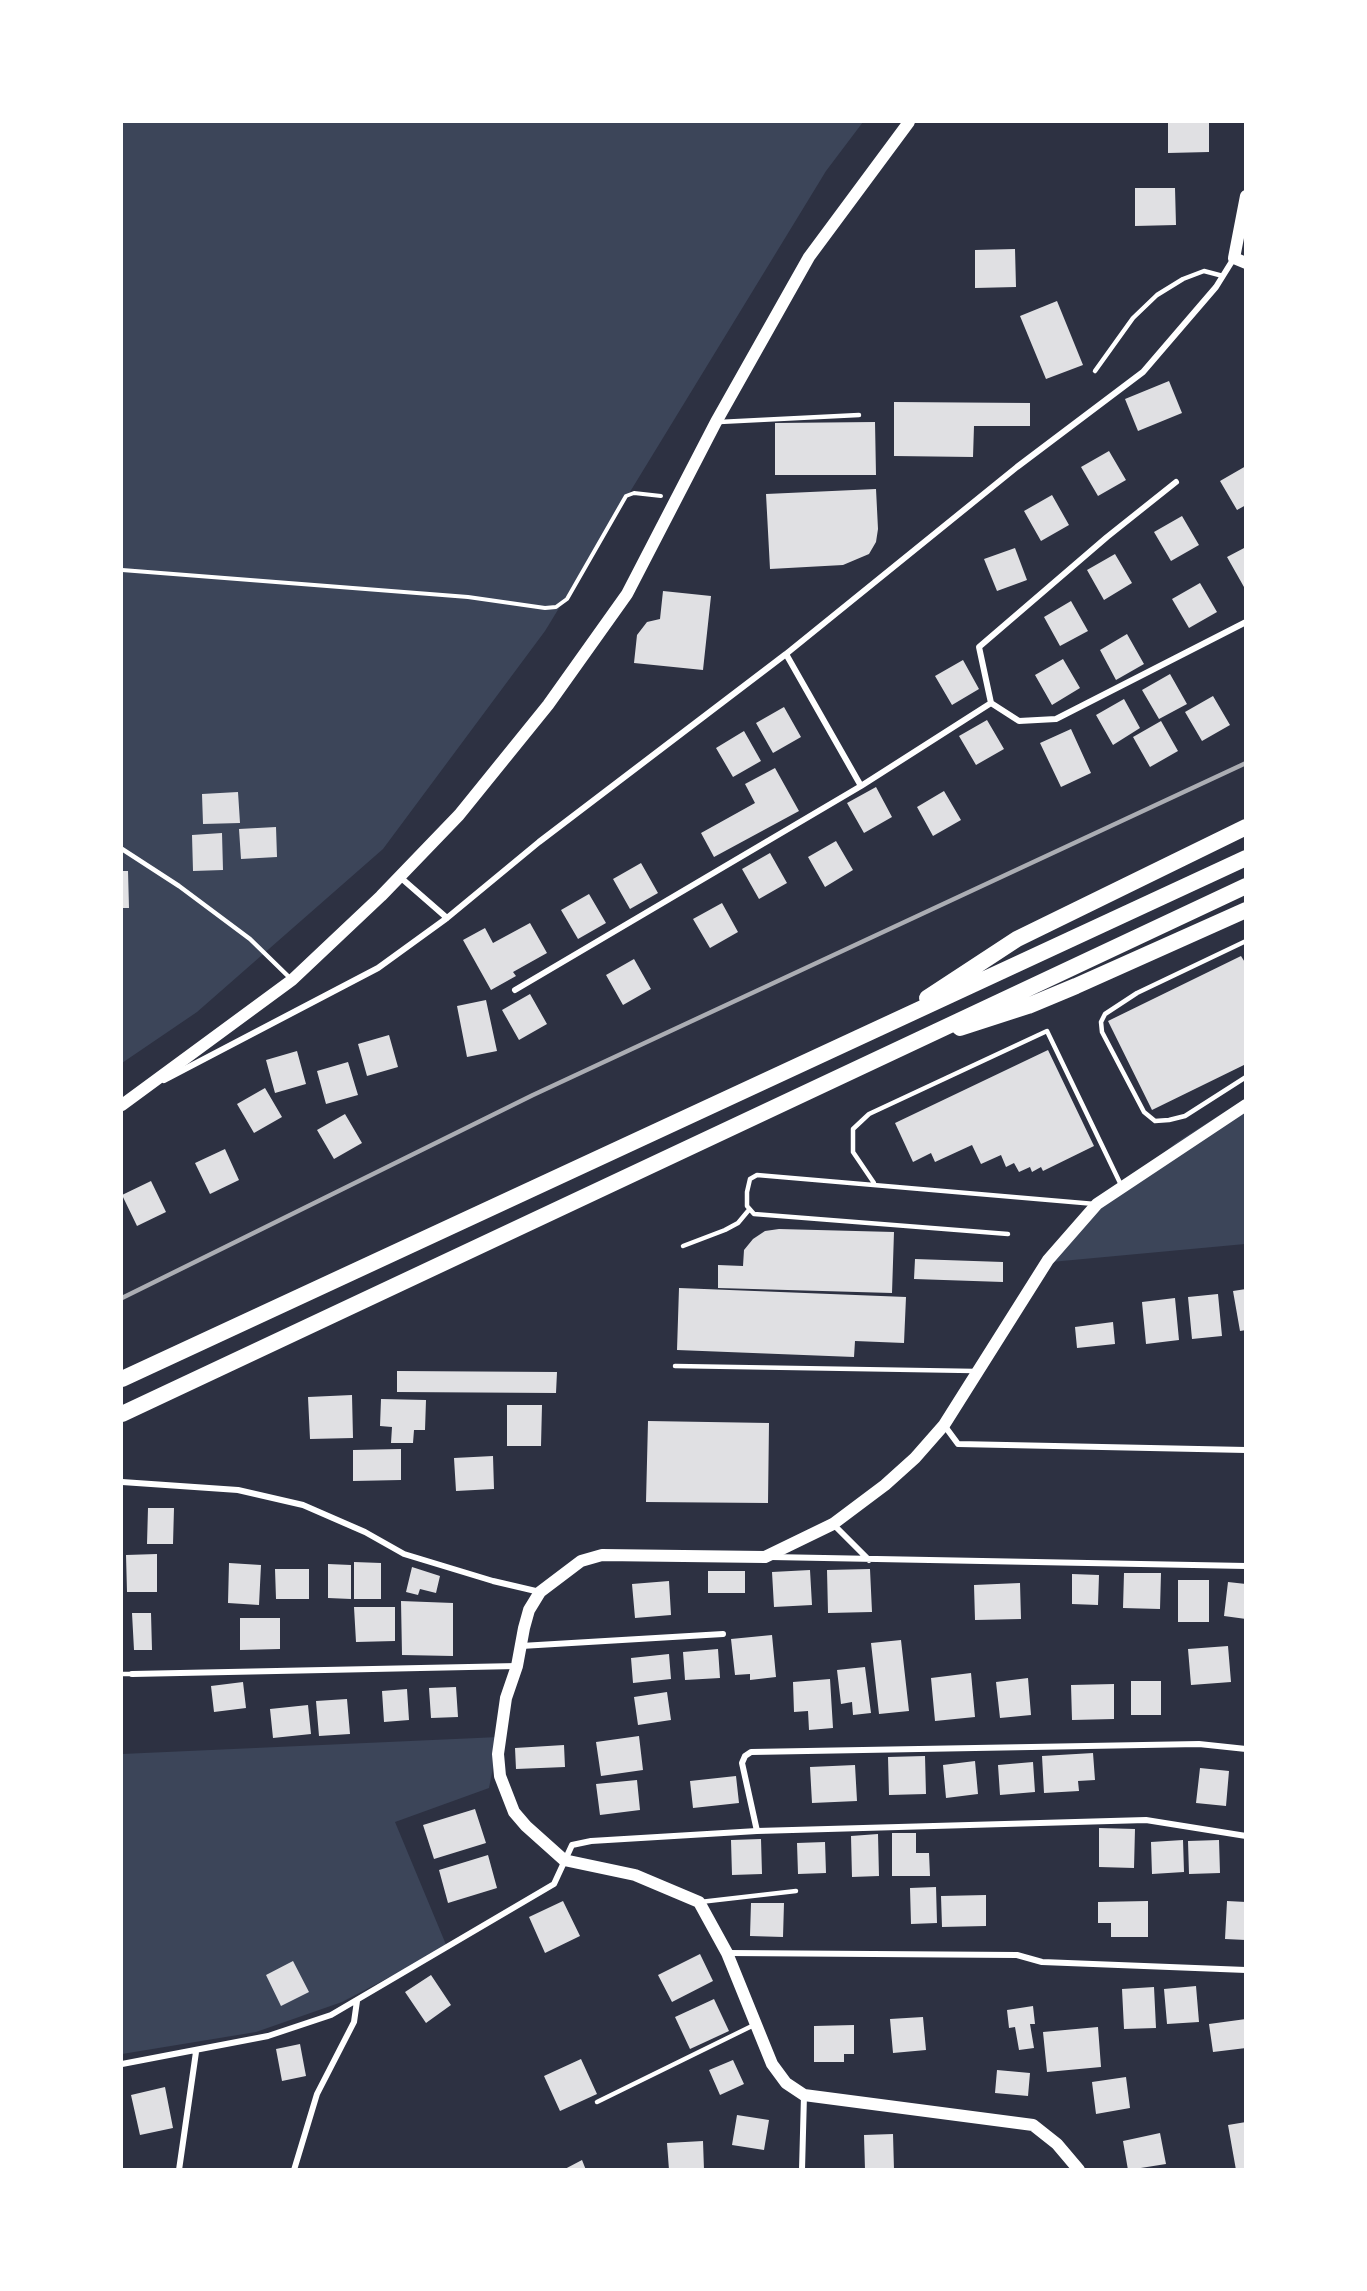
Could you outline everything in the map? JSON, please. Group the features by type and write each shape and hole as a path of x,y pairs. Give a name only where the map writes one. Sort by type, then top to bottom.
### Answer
{"highway":[{"path":"893,1022 1017,939 1245,827"},
{"path":"122,1379 1245,858"},
{"path":"122,1414 904,1044 1245,886"},
{"path":"904,1044 1028,1006 1245,910"}],"main road":[{"path":"122,1106 292,980 400,877 459,814 549,705 627,594 716,422 808,257 909,122"},
{"path":"1240,260 1245,196"},
{"path":"1079,2169 1057,2144 1033,2125 804,2095 786,2083 772,2064 727,1953 699,1902 635,1875 564,1860 514,1812 500,1776 498,1754 506,1698 517,1666 529,1610 540,1592 573,1566 602,1555 765,1557 833,1524 885,1485 915,1458 944,1425 1048,1260 1098,1204 1245,1105"}],"street":[{"path":"140,1093 378,968 447,918 539,842 786,654 1017,467 1143,372 1222,276 1240,260"},
{"path":"1176,482 1107,537 978,647 991,703 1020,721 1056,719 1245,622"},
{"path":"786,654 861,786"},
{"path":"515,990 861,786 991,703"},
{"path":"400,877 447,918"},
{"path":"944,1425 958,1444 1245,1450"},
{"path":"122,1482 238,1491 303,1505 365,1532 404,1554 482,1578 540,1592"},
{"path":"833,1524 869,1560"},
{"path":"765,1557 1245,1566"},
{"path":"521,1646 723,1634"},
{"path":"132,1674 517,1666"},
{"path":"757,1831 742,1763 745,1756 751,1752 1199,1744 1245,1749"},
{"path":"122,2064 196,2052 268,2036 331,2015 424,1958 554,1884 572,1845 591,1841 757,1831 1146,1820 1245,1836"},
{"path":"727,1953 1017,1955 1042,1962 1245,1970"},
{"path":"294,2169 317,2094 354,2022 357,2001"},
{"path":"179,2169 196,2052"},
{"path":"802,2169 804,2095"}],"lane":[{"path":"1095,370 1133,318 1157,295 1176,283 1204,271 1222,276"},
{"path":"716,422 859,415"},
{"path":"122,849 179,886 250,939 292,980"},
{"path":"1245,941 1137,993 1105,1014 1101,1022 1102,1032 1144,1113 1155,1120 1185,1116 1245,1077"},
{"path":"874,1183 853,1152 853,1129 869,1114 1047,1031 1122,1187"},
{"path":"683,1246 738,1223 748,1211 750,1179 757,1174 1098,1204"},
{"path":"748,1211 754,1214 1008,1234"},
{"path":"675,1366 977,1371"},
{"path":"122,1674 132,1674"},
{"path":"699,1902 796,1891"},
{"path":"597,2102 756,2024"}],"path":[{"path":"122,570 468,597 545,608 556,607 567,599 626,496 634,493 676,499"}],"shaded area":[{"path":"122,122 863,122 826,171 545,631 383,849 197,1012 122,1063"},
{"path":"1245,1099 1245,1244 1051,1262 1071,1231 1177,1142"},
{"path":"499,1737 489,1788 395,1822 447,1947 342,2002 256,2032 122,2054 122,1754"}],"building":[{"path":"1168,122 1209,122 1209,152 1168,153"},
{"path":"1135,188 1175,188 1176,225 1135,226"},
{"path":"1015,249 1016,287 975,288 975,250"},
{"path":"1057,301 1083,365 1046,379 1020,316"},
{"path":"1169,381 1182,413 1138,431 1125,399"},
{"path":"894,402 1030,403 1030,426 974,426 973,457 894,456"},
{"path":"875,422 876,475 775,475 775,423"},
{"path":"1109,451 1126,480 1098,496 1081,467"},
{"path":"1246,466 1246,505 1237,510 1220,481"},
{"path":"876,489 878,529 876,542 869,554 843,565 770,569 766,494"},
{"path":"1052,495 1069,525 1041,541 1024,511"},
{"path":"1182,516 1199,545 1171,561 1154,532"},
{"path":"1246,547 1246,586 1244,587 1227,557"},
{"path":"1015,548 1027,580 997,591 984,559"},
{"path":"1115,554 1132,583 1104,600 1087,570"},
{"path":"1200,583 1217,612 1189,628 1172,599"},
{"path":"663,591 711,596 703,670 634,663 637,635 647,622 660,619"},
{"path":"1071,601 1088,631 1060,646 1044,617"},
{"path":"1127,634 1144,664 1116,680 1100,650"},
{"path":"1063,659 1080,688 1052,705 1035,675"},
{"path":"963,660 979,689 952,705 935,676"},
{"path":"1170,674 1187,704 1159,719 1142,690"},
{"path":"1213,696 1230,725 1202,741 1185,712"},
{"path":"1124,699 1140,728 1113,745 1096,715"},
{"path":"784,707 801,737 773,753 756,723"},
{"path":"987,720 1004,749 976,765 959,736"},
{"path":"1161,721 1178,751 1150,767 1133,737"},
{"path":"1071,729 1091,773 1061,787 1040,743"},
{"path":"744,731 761,761 733,777 716,748"},
{"path":"775,768 799,811 714,857 701,833 755,803 745,784"},
{"path":"876,787 892,817 864,833 847,803"},
{"path":"944,791 961,820 933,836 917,807"},
{"path":"238,792 240,823 203,824 202,794"},
{"path":"276,827 277,857 241,859 239,829"},
{"path":"222,833 223,870 193,871 192,835"},
{"path":"836,841 853,870 825,887 808,857"},
{"path":"770,853 787,883 759,899 742,869"},
{"path":"641,863 658,893 630,909 613,879"},
{"path":"122,871 128,871 129,908 122,908"},
{"path":"589,894 606,923 578,939 561,910"},
{"path":"722,903 738,932 710,948 693,919"},
{"path":"530,923 547,953 513,972 516,976 491,990 463,940 485,928 493,943"},
{"path":"1241,956 1246,964 1246,1064 1152,1110 1108,1021"},
{"path":"634,959 651,989 623,1005 606,975"},
{"path":"530,994 547,1024 519,1040 502,1010"},
{"path":"486,1000 497,1051 467,1057 457,1006"},
{"path":"389,1035 398,1067 367,1076 358,1044"},
{"path":"1048,1050 1094,1146 1043,1171 1041,1167 1032,1172 1030,1167 1019,1172 1014,1163 1006,1167 1001,1155 981,1164 972,1145 935,1162 931,1153 913,1162 895,1123"},
{"path":"297,1051 306,1084 275,1093 266,1060"},
{"path":"348,1062 358,1095 326,1104 317,1071"},
{"path":"265,1088 282,1117 254,1133 237,1104"},
{"path":"345,1114 362,1143 334,1159 317,1130"},
{"path":"225,1149 239,1180 210,1194 195,1163"},
{"path":"151,1181 166,1212 137,1226 122,1195"},
{"path":"779,1229 894,1232 892,1293 718,1288 718,1265 743,1266 744,1250 753,1239 765,1231"},
{"path":"915,1259 1003,1262 1003,1282 914,1279"},
{"path":"679,1288 906,1297 904,1343 855,1341 854,1357 677,1350"},
{"path":"1246,1289 1246,1330 1240,1331 1233,1291"},
{"path":"1218,1294 1222,1336 1192,1339 1188,1297"},
{"path":"1175,1298 1179,1340 1146,1344 1142,1302"},
{"path":"1113,1322 1115,1344 1077,1348 1075,1327"},
{"path":"397,1371 557,1372 556,1393 397,1392"},
{"path":"352,1395 353,1438 310,1439 308,1397"},
{"path":"381,1399 426,1400 425,1430 414,1430 413,1443 391,1443 392,1427 380,1426"},
{"path":"507,1405 542,1405 541,1446 507,1446"},
{"path":"648,1421 769,1423 768,1503 646,1502"},
{"path":"401,1449 401,1480 353,1481 353,1450"},
{"path":"493,1456 494,1489 456,1491 454,1458"},
{"path":"148,1508 174,1508 173,1544 147,1544"},
{"path":"157,1554 157,1592 127,1592 126,1555"},
{"path":"354,1562 381,1563 381,1599 354,1599"},
{"path":"229,1563 261,1565 259,1605 228,1603"},
{"path":"328,1564 351,1565 351,1599 328,1598"},
{"path":"412,1567 440,1576 436,1593 420,1589 418,1595 406,1592"},
{"path":"275,1569 309,1569 309,1599 276,1599"},
{"path":"870,1569 872,1612 828,1613 827,1570"},
{"path":"810,1570 812,1605 774,1607 772,1572"},
{"path":"708,1571 745,1571 745,1593 708,1593"},
{"path":"1124,1573 1161,1573 1160,1609 1123,1608"},
{"path":"1072,1574 1099,1575 1098,1605 1072,1604"},
{"path":"1178,1580 1209,1580 1209,1622 1178,1622"},
{"path":"669,1581 671,1615 635,1618 632,1584"},
{"path":"1228,1582 1246,1584 1246,1619 1224,1616"},
{"path":"1020,1583 1021,1619 975,1620 974,1585"},
{"path":"401,1601 453,1603 453,1656 402,1655"},
{"path":"354,1607 395,1607 395,1641 356,1642"},
{"path":"132,1613 151,1613 152,1650 134,1650"},
{"path":"240,1618 280,1618 280,1649 240,1650"},
{"path":"772,1635 776,1677 750,1680 750,1674 735,1675 731,1639"},
{"path":"901,1640 909,1711 879,1714 871,1643"},
{"path":"1228,1646 1231,1682 1191,1685 1188,1649"},
{"path":"718,1649 720,1678 685,1680 683,1652"},
{"path":"669,1654 671,1679 633,1683 631,1658"},
{"path":"865,1667 871,1713 853,1715 852,1702 841,1704 837,1670"},
{"path":"971,1673 975,1717 935,1721 931,1678"},
{"path":"1028,1678 1031,1715 1000,1718 996,1682"},
{"path":"830,1679 833,1728 809,1730 808,1711 794,1712 793,1682"},
{"path":"1131,1681 1161,1681 1161,1715 1131,1715"},
{"path":"243,1682 246,1708 214,1712 211,1686"},
{"path":"1114,1684 1114,1719 1072,1720 1071,1685"},
{"path":"456,1687 458,1717 431,1718 429,1688"},
{"path":"407,1689 409,1720 384,1722 382,1691"},
{"path":"667,1692 671,1720 638,1725 634,1697"},
{"path":"347,1699 350,1734 319,1736 316,1701"},
{"path":"308,1705 311,1734 273,1738 270,1709"},
{"path":"639,1736 643,1770 601,1776 596,1742"},
{"path":"564,1745 565,1767 516,1769 515,1748"},
{"path":"1093,1753 1095,1780 1078,1781 1079,1791 1044,1793 1042,1756"},
{"path":"925,1756 926,1794 889,1795 888,1757"},
{"path":"975,1761 978,1794 946,1798 943,1765"},
{"path":"1033,1762 1035,1792 1000,1795 998,1765"},
{"path":"855,1765 857,1801 812,1803 810,1767"},
{"path":"1200,1768 1229,1771 1226,1806 1196,1803"},
{"path":"736,1776 739,1803 693,1808 690,1781"},
{"path":"637,1780 640,1810 600,1815 596,1784"},
{"path":"475,1809 486,1843 434,1859 423,1825"},
{"path":"1099,1828 1135,1829 1134,1868 1099,1867"},
{"path":"892,1833 916,1833 916,1853 929,1853 930,1876 892,1876"},
{"path":"878,1834 879,1876 852,1877 851,1836"},
{"path":"761,1839 762,1874 732,1875 731,1840"},
{"path":"1183,1840 1184,1872 1152,1874 1151,1842"},
{"path":"1219,1840 1220,1873 1189,1874 1188,1841"},
{"path":"825,1842 826,1873 798,1874 797,1843"},
{"path":"488,1855 497,1888 448,1903 439,1870"},
{"path":"936,1887 937,1923 911,1924 910,1888"},
{"path":"986,1895 986,1926 942,1927 941,1896"},
{"path":"563,1901 580,1936 545,1953 529,1917"},
{"path":"1148,1901 1148,1937 1111,1937 1111,1923 1098,1923 1098,1902"},
{"path":"1227,1901 1246,1902 1246,1940 1225,1939"},
{"path":"751,1903 784,1903 783,1937 750,1936"},
{"path":"700,1954 713,1981 672,2002 658,1975"},
{"path":"293,1961 309,1992 281,2006 266,1975"},
{"path":"431,1975 451,2005 426,2023 405,1992"},
{"path":"1196,1986 1199,2022 1167,2024 1164,1989"},
{"path":"1154,1987 1156,2028 1124,2029 1122,1989"},
{"path":"714,1999 729,2031 690,2049 675,2017"},
{"path":"1033,2006 1035,2024 1030,2024 1034,2048 1019,2050 1015,2027 1009,2028 1007,2010"},
{"path":"923,2017 926,2050 893,2053 890,2019"},
{"path":"1246,2019 1246,2048 1213,2052 1209,2024"},
{"path":"854,2025 854,2054 844,2054 844,2062 814,2062 814,2026"},
{"path":"1098,2027 1101,2067 1047,2072 1043,2032"},
{"path":"300,2044 306,2076 282,2081 276,2049"},
{"path":"581,2059 597,2094 560,2111 544,2076"},
{"path":"733,2060 744,2084 720,2095 709,2070"},
{"path":"997,2070 1030,2073 1028,2096 995,2093"},
{"path":"1126,2077 1130,2108 1096,2114 1092,2082"},
{"path":"165,2087 173,2128 140,2135 131,2095"},
{"path":"737,2115 769,2120 764,2150 732,2145"},
{"path":"1246,2122 1246,2170 1236,2170 1228,2125"},
{"path":"1160,2133 1166,2164 1128,2170 1123,2141"},
{"path":"893,2134 894,2170 865,2170 864,2135"},
{"path":"703,2141 704,2170 669,2170 667,2143"},
{"path":"582,2160 586,2170 563,2170"}],"railway":[{"path":"122,1298 533,1095 1246,763"}]}
